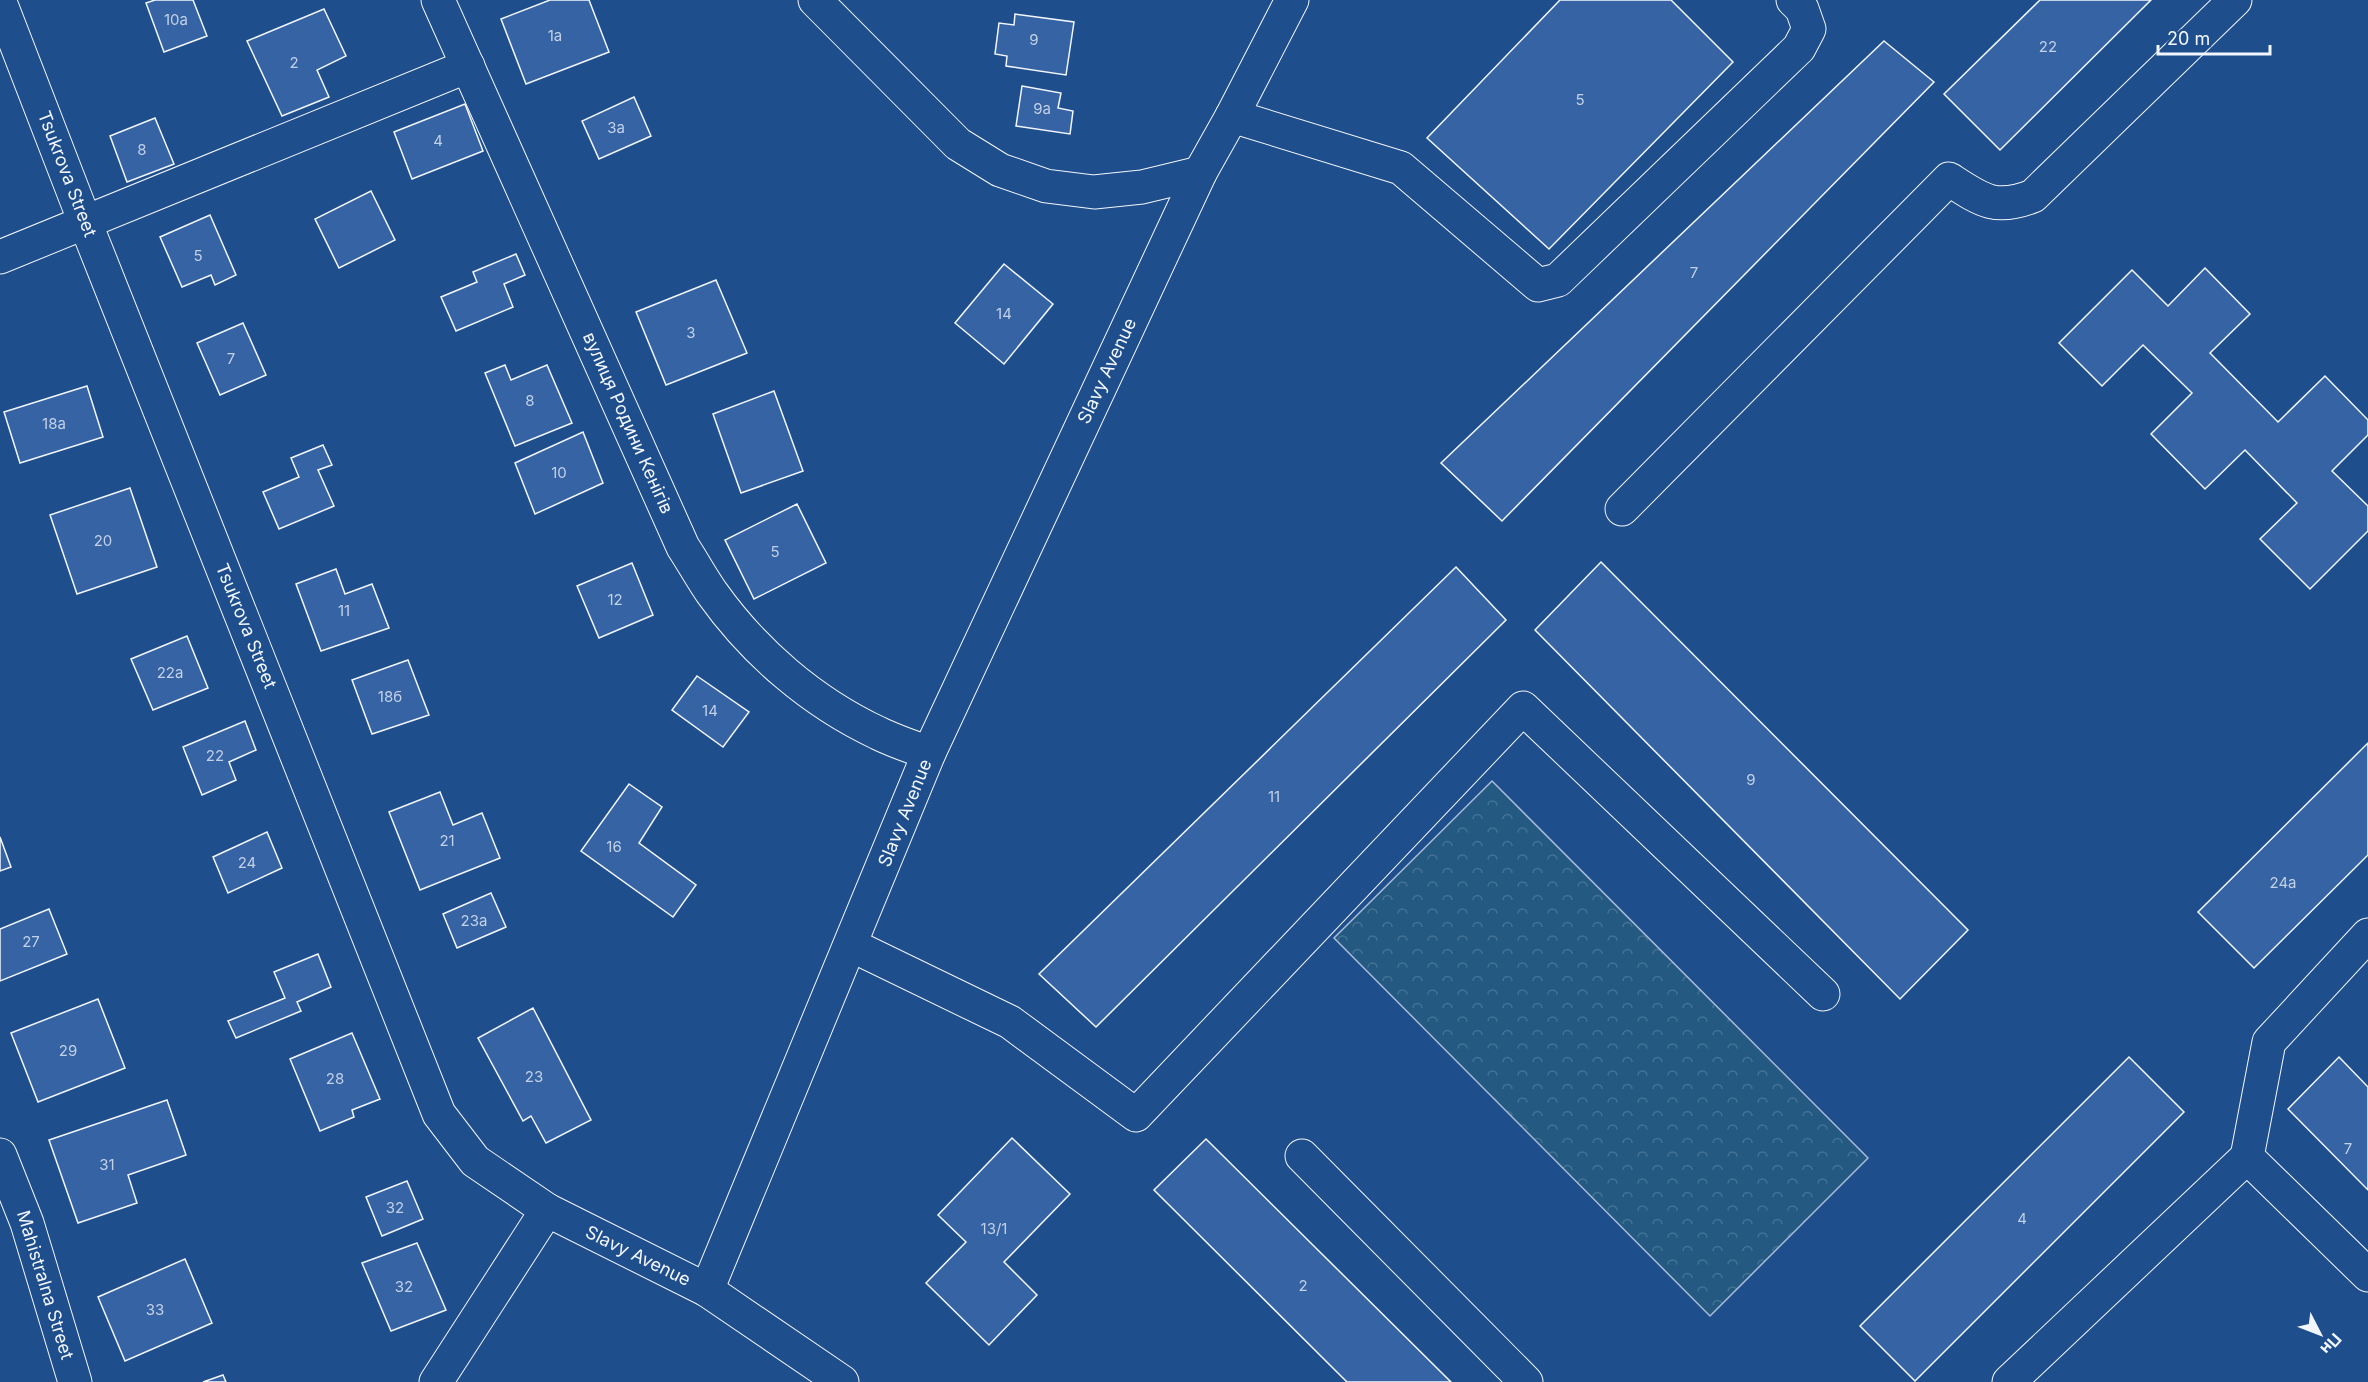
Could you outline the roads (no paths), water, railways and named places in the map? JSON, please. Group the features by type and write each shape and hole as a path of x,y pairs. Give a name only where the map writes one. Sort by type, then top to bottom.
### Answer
{"street":[{"name":"вулиця Родини Кенігів","path":"438,0 683,547 712,593 754,644 786,674 821,700 878,733 929,753"},
{"path":"815,0 958,144 1000,170 1046,186 1094,192 1142,188 1200,173"},
{"name":"Slavy Avenue","path":"547,1210 707,1290 929,753 1200,173 1292,0"},
{"path":"1232,116 1401,168 1538,285 1558,280 1799,48 1809,29 1802,9 1792,0"},
{"path":"1623,509 1949,179 1982,201 2013,204 2033,196 2235,0"},
{"name":"Tsukrova Street","path":"0,2 439,1114 475,1161 547,1210"},
{"path":"0,257 468,66"},
{"path":"851,945 1010,1022 1136,1115 1523,708 1824,993"},
{"path":"2009,1382 2247,1157 2269,1042 2368,935"},
{"name":"Mahistralna Street","path":"0,1155 27,1223 75,1382"},
{"path":"1302,1156 1526,1382"},
{"path":"2247,1157 2368,1275"},
{"path":"436,1382 547,1210"},
{"path":"707,1290 842,1382"}]}
